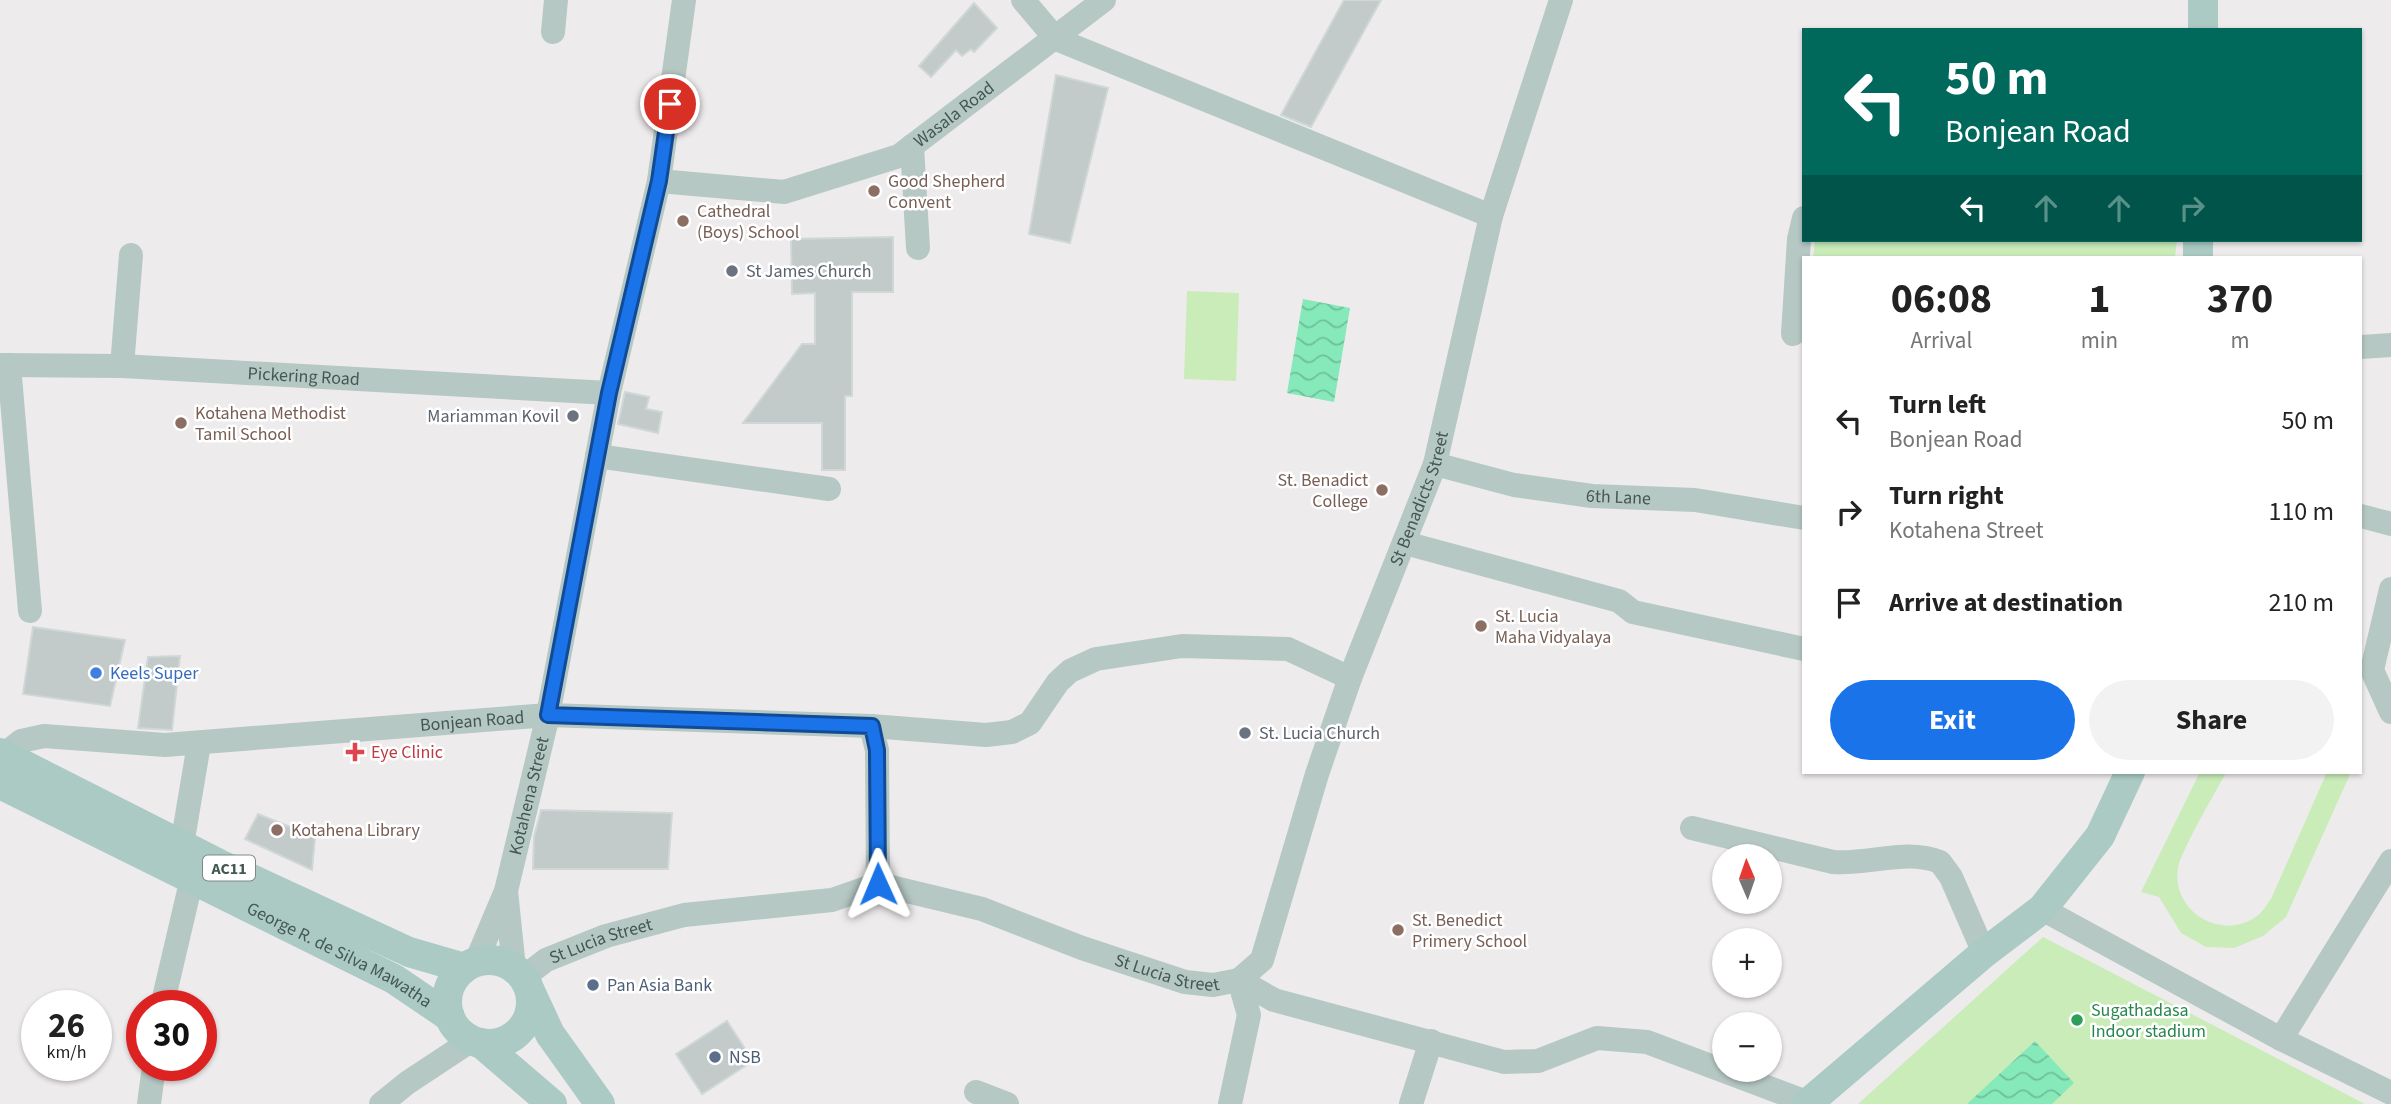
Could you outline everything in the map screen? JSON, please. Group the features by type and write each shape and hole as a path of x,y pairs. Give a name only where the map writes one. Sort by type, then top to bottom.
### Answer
{"main road":[{"path":"2203,0 2203,28"},
{"name":"George R. de Silva Mawatha","path":"1,755 182,845 409,952 470,965"},
{"path":"1808,1103 1984,953 2042,909 2100,836 2129,774"},
{"name":"George R. de Silva Mawatha","path":"0,784 394,979 450,1017"},
{"path":"552,1104 476,1042 463,1035 450,1017 449,990 470,965 502,962 523,979 550,1034 600,1104"},
{"path":"476,1042 508,1039 520,1031 531,1005 523,979"}],"street":[{"path":"553,32 556,0"},
{"name":"Kotahena Street","path":"470,965 506,891 548,715 609,393 659,181 684,0"},
{"path":"1023,0 1056,39 1491,215"},
{"name":"Wasala Road","path":"659,181 784,192 899,156 1104,0"},
{"name":"St Benadicts Street","path":"1239,980 1262,960 1317,774 1350,678 1436,464 1491,215 1561,0"},
{"path":"912,146 918,248"},
{"path":"1793,334 1802,226"},
{"path":"122,366 131,255"},
{"path":"2362,347 2391,345"},
{"path":"4,365 30,611"},
{"name":"Pickering Road","path":"4,365 122,366 609,393"},
{"path":"597,456 829,489"},
{"name":"6th Lane","path":"1436,464 1514,485 1592,496 1695,500 1802,518"},
{"path":"2362,516 2391,524"},
{"path":"1405,543 1619,601 1633,612 1802,649"},
{"path":"2391,589 2372,670 2391,712"},
{"name":"Bonjean Road","path":"1,755 21,741 44,736 129,744 200,744 548,715 872,726 986,735 1012,732 1030,723 1058,682 1070,671 1096,659 1182,646 1288,649 1350,678"},
{"path":"872,726 877,750 878,884"},
{"path":"182,845 200,744"},
{"path":"1692,828 1833,862 1853,863 1925,856 1940,862 1951,877 1984,953"},
{"path":"2281,1039 2391,861"},
{"path":"166,990 192,878"},
{"name":"St Lucia Street","path":"523,979 546,960 607,936 684,915 832,900 878,884 982,909 1082,948 1185,982 1213,985 1239,980 1274,1000 1504,1062 1538,1061 1597,1038 1647,1042 1808,1103"},
{"name":"Kotahena Street","path":"506,891 523,979"},
{"path":"2042,909 2281,1039 2391,1093"},
{"path":"1230,1104 1249,1015 1239,980"},
{"path":"1411,1104 1431,1041"},
{"path":"381,1104 407,1083 476,1042"},
{"path":"149,1104 152,1081"}],"shaded area":[{"path":"1815,242 2177,242 2175,256 1813,256"},
{"path":"1187,291 1239,293 1236,381 1184,379"},
{"path":"2199,774 2225,774 2185,848 2178,868 2178,884 2182,898 2191,909 2215,924 2229,926 2257,916 2271,899 2326,774 2350,774 2286,917 2263,936 2234,948 2206,947 2181,933 2159,897 2141,892"},
{"name":"Sugathadasa Indoor stadium","path":"2043,937 2365,1104 1858,1104"}],"water":[{"path":"1303,299 1350,308 1334,402 1287,393"},
{"path":"2035,1041 2074,1083 2052,1104 1967,1104"}],"building":[{"path":"1344,0 1381,0 1311,127 1281,115"},
{"path":"974,3 997,28 974,52 971,49 962,56 956,50 931,77 919,66"},
{"path":"1056,75 1108,88 1070,243 1029,234"},
{"path":"893,237 893,292 852,292 852,396 845,396 845,470 822,470 822,423 743,423 802,344 815,344 815,293 792,294 791,239"},
{"path":"625,392 649,397 646,409 662,412 658,433 618,424"},
{"path":"33,627 125,640 110,706 23,694"},
{"path":"180,656 172,730 138,728 148,657"},
{"path":"541,810 672,813 668,869 533,869 534,837"},
{"path":"258,814 315,837 312,870 245,839"},
{"name":"NSB","path":"727,1021 753,1061 702,1094 676,1054"}],"place":[{"name":"Good Shepherd Convent","path":"874,191"},
{"name":"Cathedral (Boys) School","path":"683,221"},
{"name":"St James Church","path":"732,271"},
{"name":"Mariamman Kovil","path":"573,416"},
{"name":"Kotahena Methodist Tamil School","path":"181,423"},
{"name":"St. Benadict College","path":"1382,490"},
{"name":"St. Lucia Maha Vidyalaya","path":"1481,626"},
{"name":"Keels Super","path":"96,673"},
{"name":"St. Lucia Church","path":"1245,733"},
{"name":"Eye Clinic","path":"355,752"},
{"name":"Kotahena Library","path":"277,830"},
{"name":"St. Benedict Primery School","path":"1398,930"},
{"name":"Pan Asia Bank","path":"593,985"},
{"name":"Sugathadasa Indoor stadium","path":"2077,1020"},
{"name":"NSB","path":"715,1057"}],"route":[{"path":"670,104 659,181 609,393 548,715 872,726 877,750 878,884"}]}
